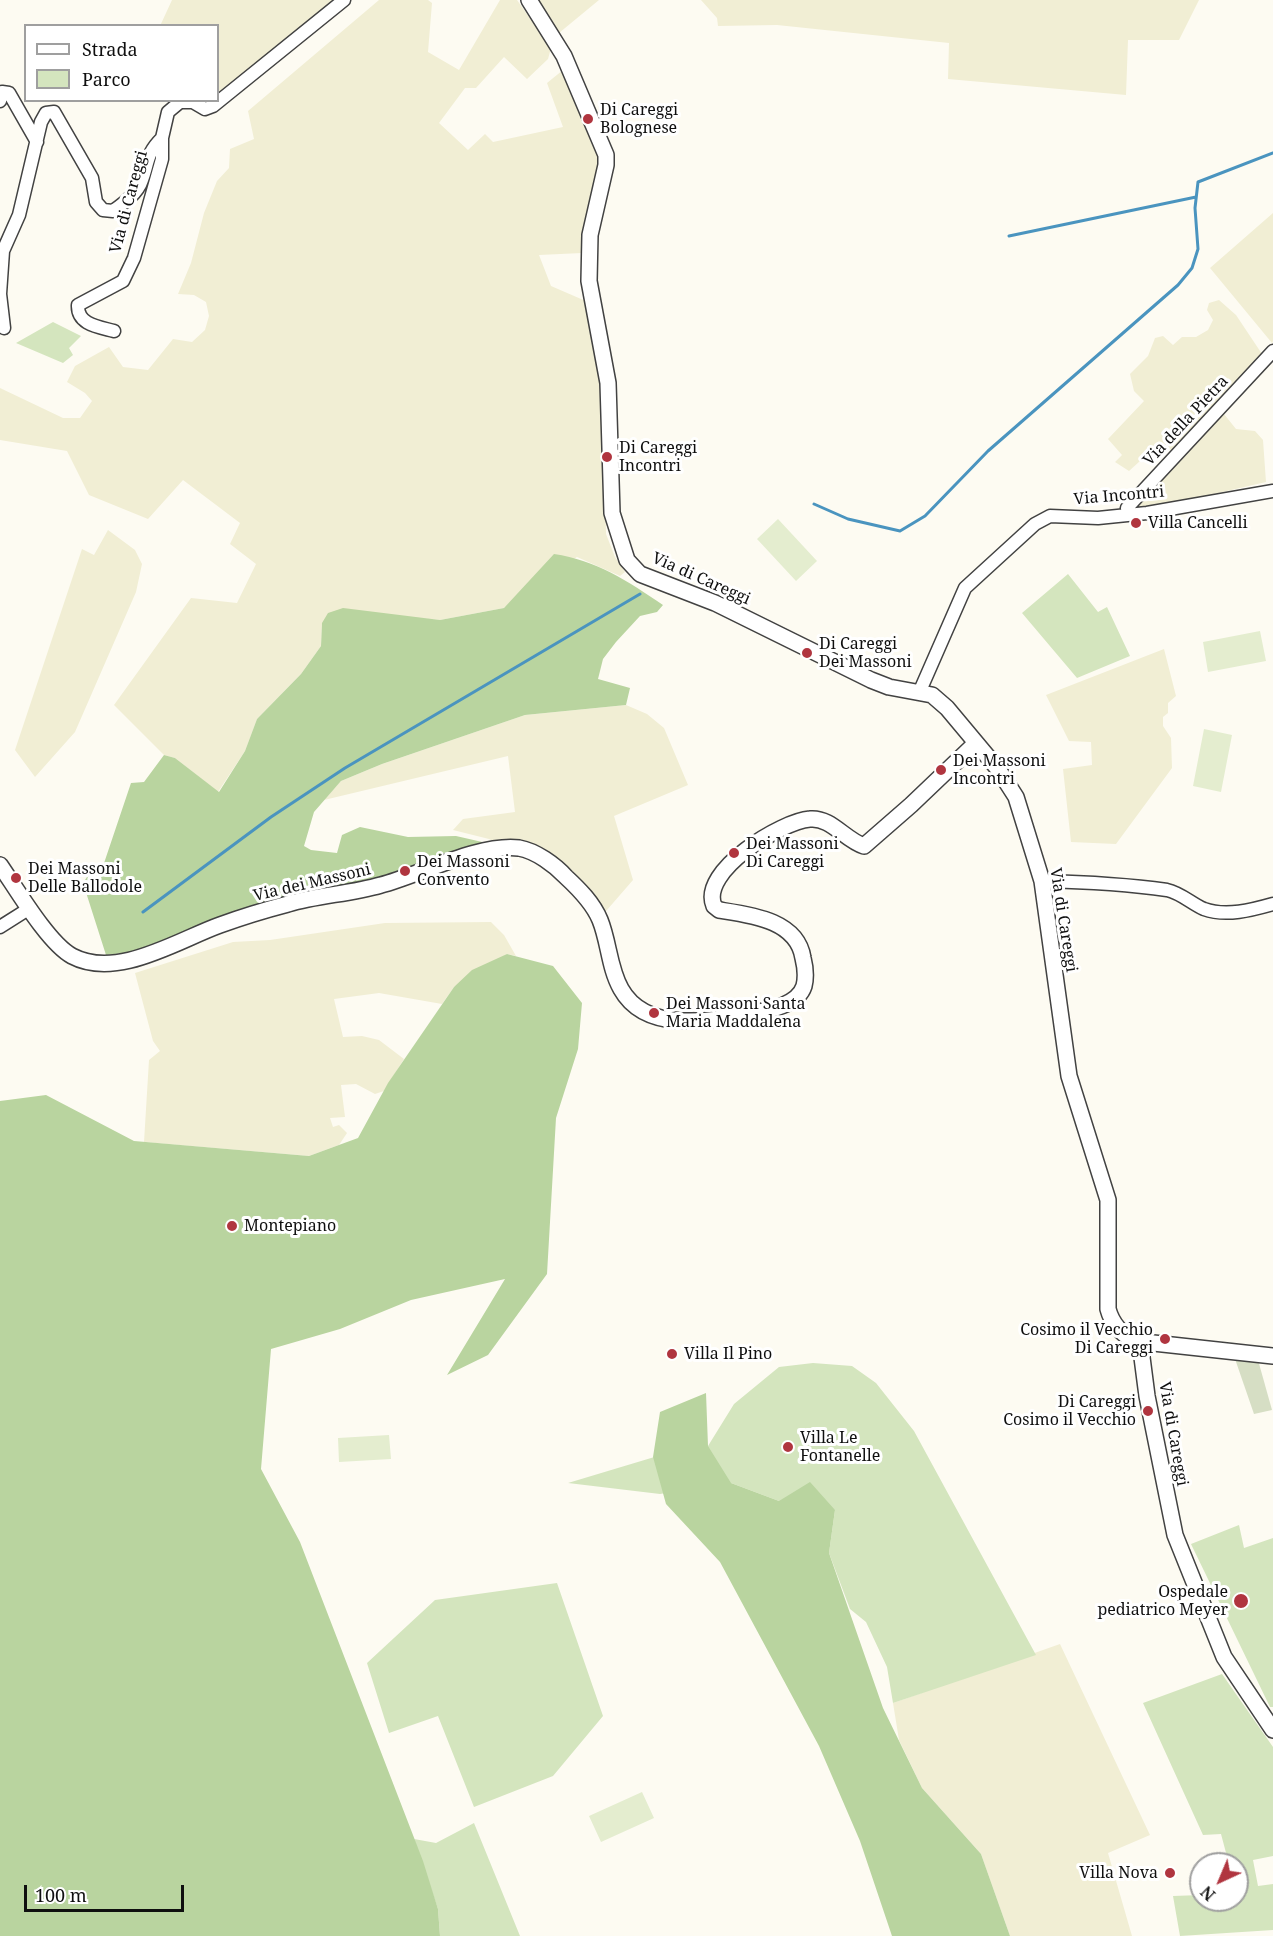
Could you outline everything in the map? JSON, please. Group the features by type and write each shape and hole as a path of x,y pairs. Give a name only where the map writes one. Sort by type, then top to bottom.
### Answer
{"street":[{"name":"Via di Careggi","path":"219,101 344,0"},
{"name":"Via di Careggi","path":"530,0 564,56 606,155 606,165 590,235 589,271 608,391 612,513 627,560 640,574 715,603 871,680 932,695 947,708 998,769 1016,797 1042,881 1069,1076 1108,1200 1109,1312 1121,1332 1140,1342 1147,1396 1175,1535 1224,1657 1273,1730"},
{"path":"0,101 2,92 9,93 38,142"},
{"name":"Via di Careggi","path":"114,332 84,322 78,312 78,305 123,280 134,258 162,159 162,138 168,112 180,102"},
{"name":"Via di Careggi","path":"193,102 205,109 218,102"},
{"name":"Via di Careggi","path":"4,328 0,294 3,251 19,215 41,122 46,113 54,112 93,178 96,202 103,210 113,211 124,203 141,183 149,151 162,138"},
{"name":"Via della Pietra","path":"1128,514 1127,508 1273,351"},
{"name":"Via Incontri","path":"919,693 965,588 1035,524 1050,516 1098,518 1147,513 1273,492"},
{"name":"Via dei Massoni","path":"0,865 58,944 73,956 99,962 122,962 172,947 217,926 291,903 379,886 462,858 494,850 520,848 542,858 561,871 583,894 600,918 621,990 640,1011 657,1018 681,1021 742,1015 773,1010 798,997 804,985 805,965 801,946 782,927 767,920 719,910 714,906 712,894 730,861 777,833 809,819 819,819 864,846 976,743"},
{"path":"1042,881 1110,882 1171,891 1204,909 1217,911 1234,912 1273,903"},
{"path":"0,927 30,908"},
{"path":"1140,1342 1273,1356"}],"shaded area":[{"path":"172,0 339,0 219,96 219,24 161,24"},
{"path":"379,0 428,0 432,3 428,52 459,70 500,0 517,0 551,48 548,59 527,79 504,57 476,88 465,88 439,123 468,150 485,134 493,142 563,127 547,83 563,70 598,151 597,171 582,253 539,255 551,286 588,302 603,410 606,534 615,557 625,572 620,576 577,557 517,596 504,608 440,620 407,617 322,623 321,646 301,674 257,719 245,751 218,792 175,758 164,755 114,705 191,598 237,603 256,564 230,544 240,523 183,480 148,519 89,495 67,451 0,440 0,388 63,418 80,418 92,401 85,393 67,382 75,366 109,347 123,367 148,370 173,339 192,342 205,330 209,316 206,302 194,295 178,294 191,263 204,213 217,181 229,168 230,149 254,139 248,111"},
{"path":"535,0 599,0 559,33"},
{"path":"701,0 1199,0 1179,40 1128,40 1126,95 948,79 949,43 777,25 718,26 717,18"},
{"path":"1273,213 1273,341 1272,343 1210,268"},
{"path":"1219,300 1236,315 1262,354 1171,450 1160,443 1129,471 1115,462 1122,455 1108,439 1144,401 1134,391 1130,374 1148,356 1155,338 1163,336 1173,345 1182,337 1196,337 1208,330 1213,320 1207,310 1209,303"},
{"path":"1224,414 1236,429 1255,431 1263,440 1266,482 1144,510 1136,506"},
{"path":"108,530 135,550 142,564 136,592 75,732 35,777 15,750 82,549 94,555"},
{"path":"1164,649 1176,696 1168,703 1168,713 1163,717 1163,726 1171,738 1172,768 1116,844 1071,842 1063,769 1092,765 1091,742 1069,741 1046,695"},
{"path":"626,705 647,714 664,728 688,785 614,816 633,880 600,918 561,871 489,839 453,830 463,819 515,812 508,756 324,800 341,781 382,764 525,715"},
{"path":"491,922 504,935 516,956 507,954 454,987 442,1004 379,993 334,999 343,1037 362,1036 379,1040 404,1059 384,1091 375,1094 356,1084 341,1085 345,1117 330,1118 333,1127 339,1125 347,1133 339,1145 309,1156 144,1142 149,1060 160,1051 153,1041 135,973 233,942 270,940 385,923"},
{"path":"1060,1644 1150,1835 1108,1853 1132,1936 1010,1936 981,1854 922,1788 899,1740 893,1703"}],"green space":[{"path":"53,322 81,336 69,348 73,355 63,363 16,343"},
{"path":"778,519 817,561 796,581 757,539"},
{"path":"554,554 598,566 663,605 657,612 640,616 603,659 598,679 630,688 626,705 525,715 382,764 341,781 314,812 304,846 311,850 337,853 342,835 360,827 408,837 456,836 491,844 132,952 106,955 83,883 87,877 100,875 131,783 144,782 164,755 175,758 219,792 245,751 257,719 301,674 321,646 322,623 328,613 343,608 440,620 504,608"},
{"path":"1068,574 1098,612 1107,607 1130,656 1077,678 1022,613"},
{"path":"1260,631 1266,661 1208,672 1203,642"},
{"path":"1204,729 1232,735 1221,792 1193,786"},
{"path":"507,954 553,966 582,1003 578,1049 556,1118 547,1274 488,1355 447,1375 505,1279 411,1300 340,1329 271,1349 261,1469 300,1542 423,1861 438,1909 440,1936 0,1936 0,1101 46,1095 134,1141 309,1156 358,1138 388,1083 454,987 472,970"},
{"path":"1234,1356 1258,1360 1272,1410 1254,1414"},
{"path":"813,1363 852,1366 876,1383 914,1431 1036,1655 893,1703 887,1667 866,1622 850,1609 829,1553 835,1510 779,1501 731,1483 660,1494 568,1483 681,1449 708,1446 734,1404 779,1367"},
{"path":"706,1393 708,1446 731,1483 779,1501 810,1482 835,1510 829,1553 883,1708 922,1788 981,1854 1010,1936 892,1936 860,1841 819,1746 720,1562 666,1504 653,1457 660,1412"},
{"path":"389,1435 391,1459 339,1462 338,1438"},
{"name":"Ospedale pediatrico Meyer","path":"1239,1525 1244,1548 1273,1538 1273,1707 1270,1707 1191,1544"},
{"path":"557,1583 603,1716 553,1776 474,1807 438,1716 389,1733 367,1663 435,1600"},
{"path":"1222,1674 1273,1747 1273,1856 1253,1860 1258,1886 1273,1884 1273,1930 1180,1936 1173,1896 1189,1895 1189,1912 1249,1912 1249,1852 1226,1852 1221,1834 1203,1835 1143,1703"},
{"path":"642,1792 654,1818 601,1842 589,1816"},
{"path":"474,1823 520,1936 440,1936 438,1909 414,1839 436,1843"}],"waterway":[{"path":"814,504 848,519 900,531 925,516 988,451 1178,285 1192,268 1198,249 1195,208 1198,182 1273,153"},
{"path":"1009,236 1196,197"},
{"path":"143,912 271,817 345,768 640,594"}],"place":[{"name":"Di Careggi Bolognese","path":"588,119"},
{"name":"Di Careggi Incontri","path":"607,457"},
{"name":"Villa Cancelli","path":"1136,523"},
{"name":"Di Careggi Dei Massoni","path":"807,653"},
{"name":"Dei Massoni Incontri","path":"941,770"},
{"name":"Dei Massoni Di Careggi","path":"734,853"},
{"name":"Dei Massoni Convento","path":"405,871"},
{"name":"Dei Massoni Delle Ballodole","path":"16,878"},
{"name":"Dei Massoni Santa Maria Maddalena","path":"654,1013"},
{"name":"Montepiano","path":"232,1226"},
{"name":"Cosimo il Vecchio Di Careggi","path":"1165,1339"},
{"name":"Villa Il Pino","path":"672,1354"},
{"name":"Di Careggi Cosimo il Vecchio","path":"1148,1411"},
{"name":"Villa Le Fontanelle","path":"788,1447"},
{"name":"Ospedale pediatrico Meyer","path":"1241,1601"},
{"name":"Villa Nova","path":"1170,1873"}]}
